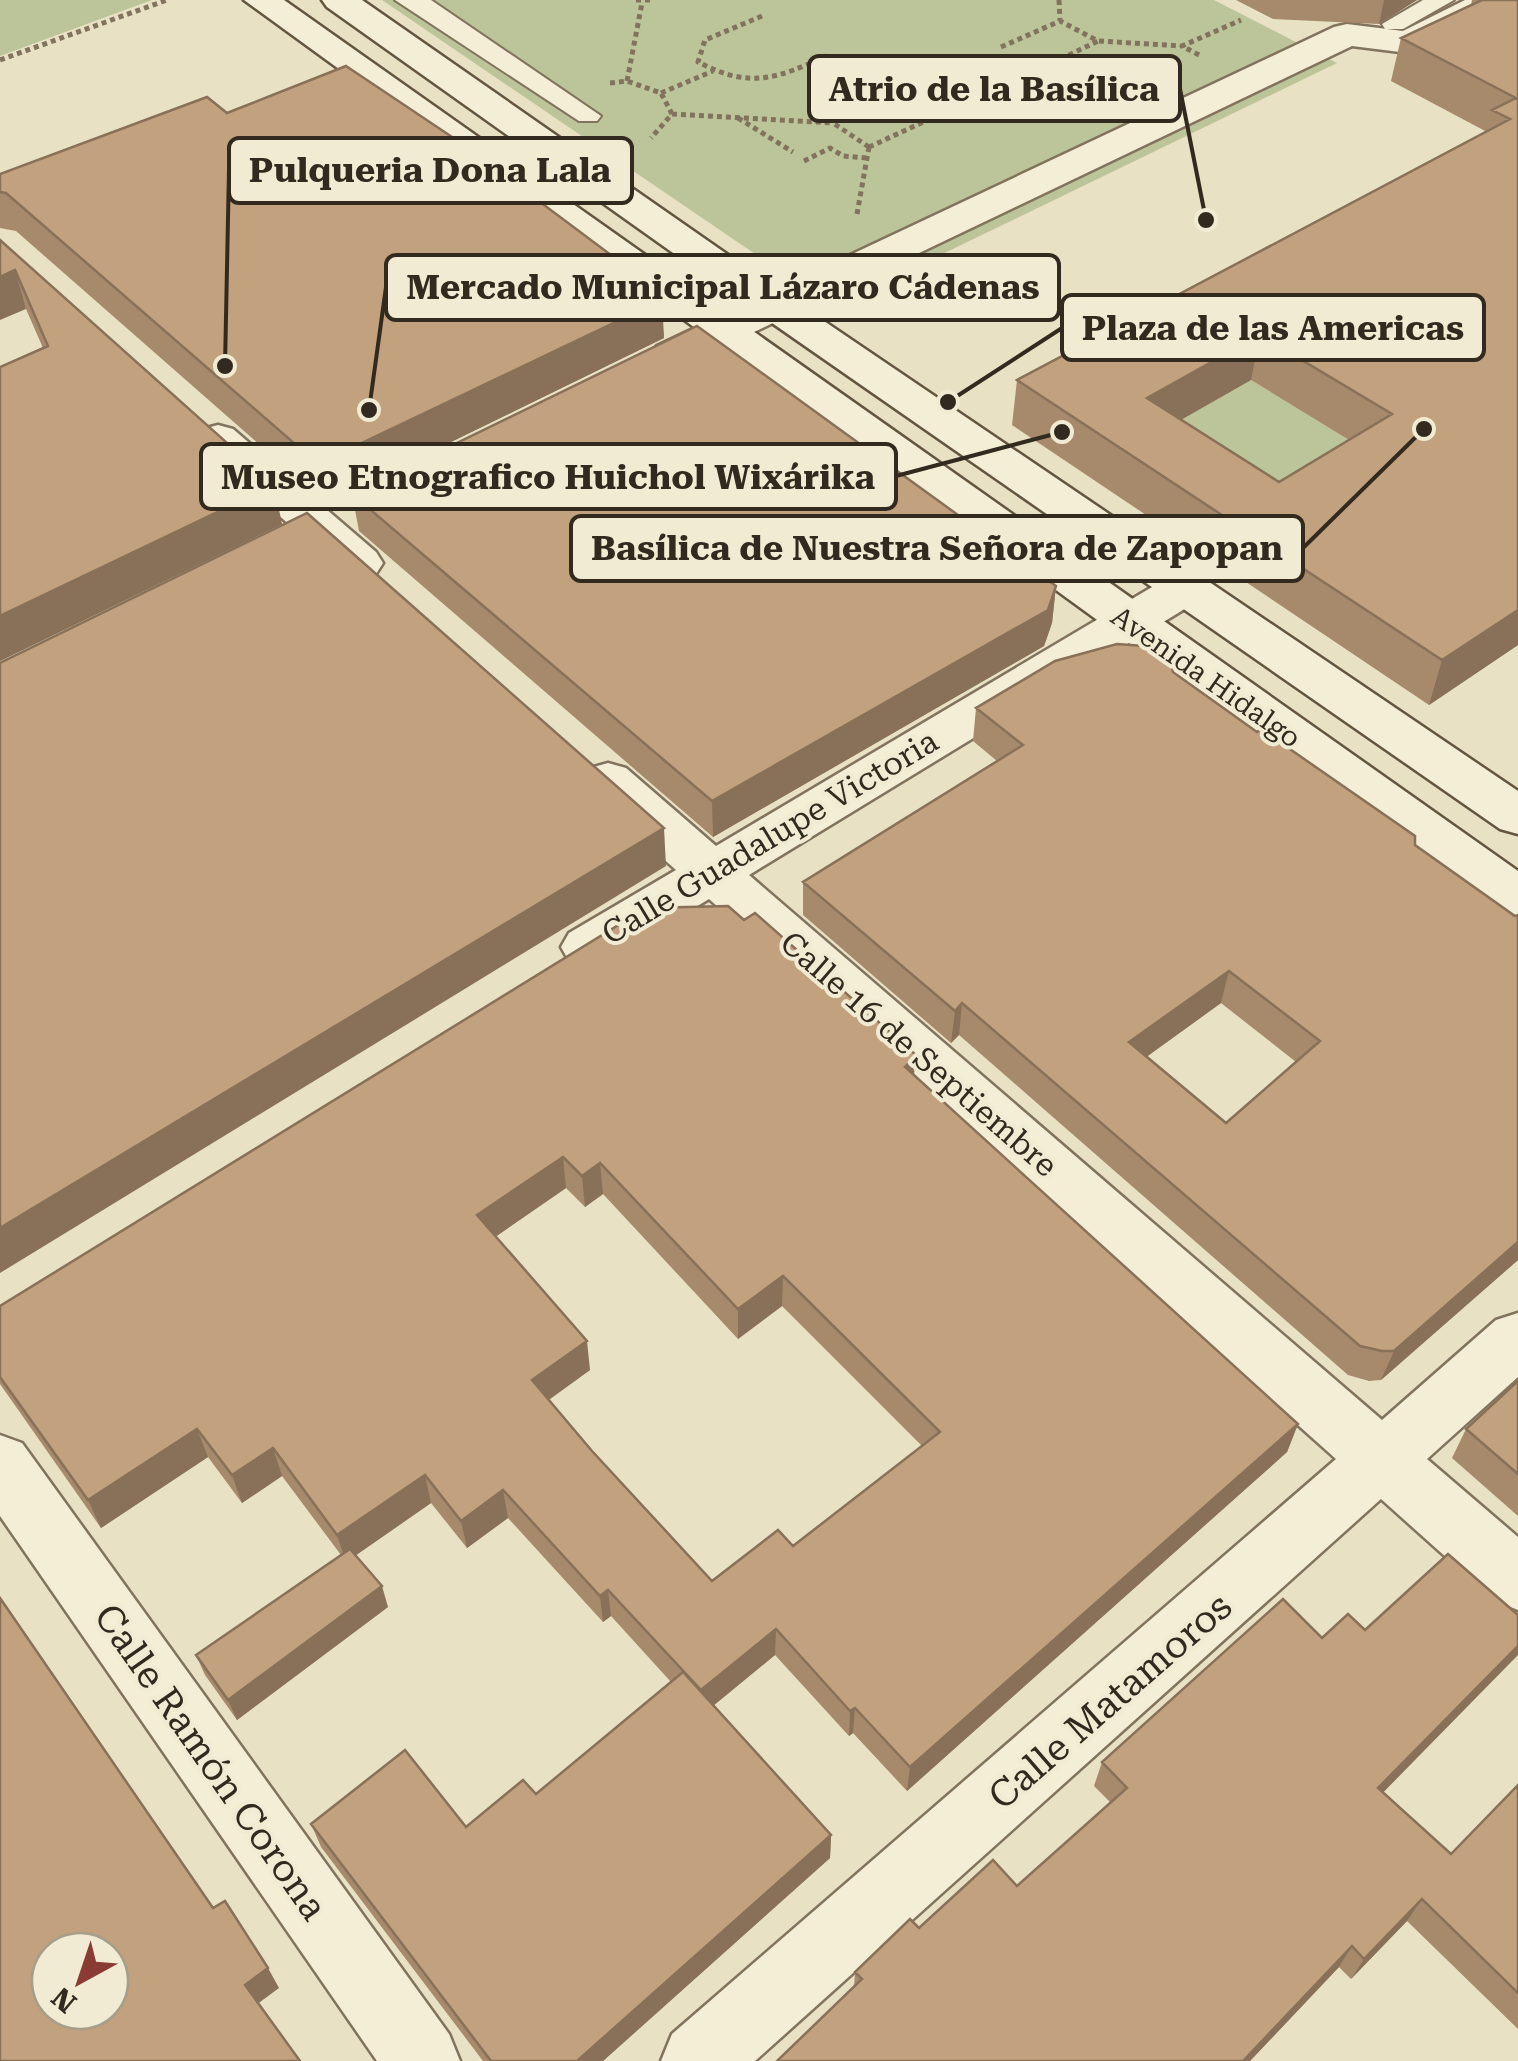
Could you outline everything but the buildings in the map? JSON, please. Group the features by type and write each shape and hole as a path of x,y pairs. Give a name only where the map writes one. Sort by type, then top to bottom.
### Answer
{"street":[{"name":"Avenida Hidalgo","path":"261,0 1518,898"},
{"name":"Avenida Hidalgo","path":"339,0 772,305 1518,816"},
{"path":"634,374 1372,18 1408,42 1492,0"},
{"path":"189,413 395,594"},
{"name":"Calle Guadalupe Victoria","path":"541,976 1185,588"},
{"name":"Calle 16 de Septiembre","path":"575,752 1518,1579"},
{"name":"Calle Matamoros","path":"699,2061 1518,1339"},
{"name":"Calle Ramón Corona","path":"0,1463 422,2061"}],"lane":[{"path":"407,0 421,4 588,116"},
{"path":"1372,18 1406,0"},
{"path":"1372,18 1442,0"}],"path":[{"path":"0,60 167,0"},
{"path":"627,81 639,2 650,0"},
{"path":"1059,0 1060,20"},
{"path":"762,16 705,40 698,62 728,80 774,79 828,55"},
{"path":"1060,20 1098,41 1182,46"},
{"path":"1001,47 1060,20"},
{"path":"1217,30 1232,38"},
{"path":"1040,68 1098,41"},
{"path":"593,85 627,81 661,93 713,71"},
{"path":"661,93 672,114"},
{"path":"672,114 832,123 894,95"},
{"path":"651,138 672,114"},
{"path":"737,117 793,152"},
{"path":"870,147 932,118"},
{"path":"832,123 870,147"},
{"path":"847,270 870,147"},
{"path":"804,160 830,148 843,156 868,158"}],"green space":[{"path":"0,0 152,0 0,56"},
{"path":"382,0 1214,0 1337,63 833,307"},
{"path":"1251,380 1380,459 1269,527 1140,443"}],"place":[{"name":"Atrio de la Basílica","path":"1206,220"},
{"name":"Pulqueria Dona Lala","path":"225,366"},
{"name":"Plaza de las Americas","path":"948,402"},
{"name":"Mercado Municipal Lázaro Cádenas","path":"369,410"},
{"name":"Basílica de Nuestra Señora de Zapopan","path":"1424,429"},
{"name":"Museo Etnografico Huichol Wixárika","path":"1062,432"}]}
